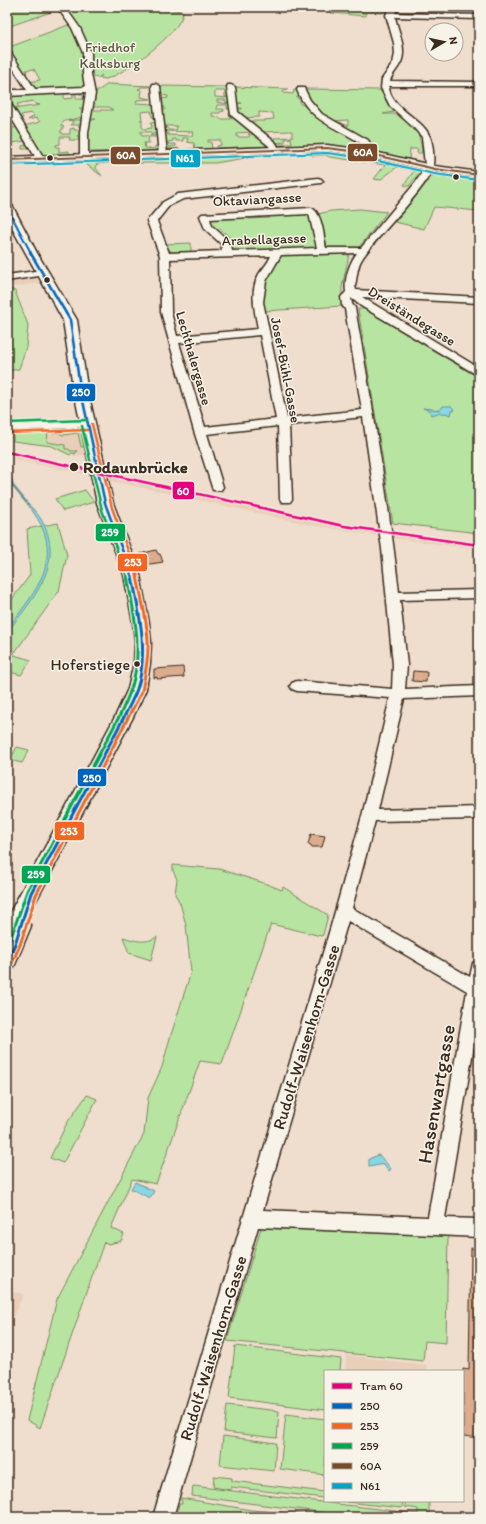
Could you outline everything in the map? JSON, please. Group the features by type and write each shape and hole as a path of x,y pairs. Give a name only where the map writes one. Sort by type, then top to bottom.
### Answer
{"main road":[{"path":"7,160 326,148 366,154 428,168 479,175"},
{"path":"7,207 42,273 70,320 87,424 107,509 132,575 143,642 142,663 137,689 124,717 7,937"},
{"path":"7,961 15,944 31,893"}],"street":[{"path":"61,7 76,28 87,53 87,74 90,89 84,132 84,156"},
{"path":"351,293 350,286 356,260 419,184 428,168 426,137 417,126 393,104 385,88 385,83 389,73 397,63 399,54 398,43 390,16 394,7"},
{"path":"390,16 479,17"},
{"path":"8,55 33,92"},
{"path":"385,83 479,84"},
{"path":"156,86 163,154"},
{"path":"231,87 234,113 273,145 275,149"},
{"path":"7,93 90,89"},
{"path":"301,90 306,102 315,112 325,120 365,142 368,146 366,154"},
{"path":"7,104 40,158"},
{"name":"Lechthalergasse","path":"217,487 166,312 165,256 152,222 166,204 181,196 197,193 318,181"},
{"name":"Oktaviangasse","path":"227,254 226,243 208,227 205,216 311,211 314,214 322,251"},
{"name":"Arabellagasse","path":"165,256 363,251"},
{"name":"Josef-Bühl-Gasse","path":"277,253 276,257 264,274 258,289 258,302 282,422 286,499"},
{"path":"7,278 42,273"},
{"path":"200,431 368,413 350,308 347,305 346,297 351,293 479,300"},
{"name":"Dreiständegasse","path":"351,293 365,304 479,373"},
{"path":"350,308 365,304"},
{"path":"173,340 264,332"},
{"name":"Rudolf-Waisenhorn-Gasse","path":"163,1517 253,1218 343,910 369,816 398,694 400,665 388,549 368,413"},
{"path":"9,428 87,424"},
{"path":"393,596 479,594"},
{"path":"297,686 398,694 479,691"},
{"path":"369,816 479,813"},
{"path":"343,910 477,986"},
{"name":"Hasenwartgasse","path":"435,1226 477,986"},
{"path":"253,1218 479,1228"}],"shaded area":[{"path":"33,276 37,277 40,283 7,288 7,280"},
{"path":"77,429 81,431 86,455 73,456 75,453 70,455 66,454 52,446 13,441 13,432"},
{"path":"12,452 89,469 87,471 89,471 88,475 13,459 15,457 12,455 14,453"},
{"path":"106,473 348,525 479,543 479,549 391,538 312,525 107,480 109,478 107,477"},
{"path":"7,1291 24,1294 7,1329"},
{"path":"346,1355 427,1365 426,1370 345,1370"}],"green space":[{"path":"7,7 58,7 60,9 7,27"},
{"name":"Friedhof Kalksburg","path":"63,7 147,7 182,11 183,13 180,21 172,31 150,52 115,76 106,79 100,78 102,75 98,78 90,76 90,64"},
{"path":"328,7 390,7 388,12 382,13 362,11 362,13 367,14 366,16 331,13"},
{"path":"71,24 83,53 87,84 81,88 35,90 29,82 40,80 34,69 26,70 27,73 24,74 9,54 7,48"},
{"path":"108,84 150,86 138,89 142,90 141,97 151,99 137,100 136,103 154,104 156,117 152,117 151,111 141,112 142,127 144,129 152,128 151,122 156,123 157,133 152,134 151,132 140,132 142,136 157,135 157,137 149,137 148,140 150,143 144,143 145,148 155,149 155,146 158,146 159,151 88,152 87,134 89,121 96,119 90,119 92,110 113,110 109,107 92,107 96,92"},
{"path":"159,86 227,87 228,97 225,97 225,91 215,91 215,97 229,98 229,102 226,103 225,100 217,100 217,102 229,104 230,109 227,109 227,105 217,105 216,109 224,109 224,111 220,113 212,113 212,116 220,117 220,119 230,119 229,113 231,113 253,132 237,133 237,137 249,137 250,135 248,134 256,134 269,146 217,148 217,146 221,145 220,140 208,140 208,142 211,142 212,149 195,149 194,143 187,142 188,138 183,138 183,141 176,141 176,139 173,139 173,141 168,142 168,144 176,144 176,146 169,147 169,149 178,148 178,150 165,150 163,133 168,133 168,135 192,136 193,132 163,131 163,127 166,127 169,130 176,130 177,126 163,126 161,110 165,110 165,107 161,107 160,99 168,98 168,96 160,95"},
{"path":"234,87 288,89 284,90 283,93 293,94 294,90 297,90 299,96 297,96 297,98 300,99 300,104 330,126 362,143 364,149 325,145 278,146 275,144 292,144 291,138 285,139 285,142 274,143 268,138 274,140 274,138 292,137 292,131 261,132 247,121 264,121 274,119 273,113 259,112 259,117 243,118 237,112 237,109 242,108 236,108 236,104 242,103 236,103"},
{"path":"305,89 380,90 394,112 383,114 396,114 412,126 418,134 422,153 417,153 418,149 410,149 409,159 422,162 373,152 370,142 335,123 340,122 348,126 348,120 332,121 324,117 312,103"},
{"path":"70,92 70,94 64,94 64,99 73,98 73,92 76,92 76,99 83,99 83,94 79,94 79,92 87,92 85,108 80,108 80,110 85,110 83,117 69,120 83,120 81,127 79,127 79,125 71,125 73,121 64,122 61,126 64,127 60,132 62,132 62,134 70,134 70,129 74,128 74,130 81,130 81,140 69,140 70,137 60,137 60,144 56,145 56,147 59,147 59,152 69,151 69,154 42,155 24,126 40,122 37,118 28,120 34,116 31,113 21,115 23,118 19,119 13,109 40,105 35,104 33,101 17,104 19,107 12,108 7,96"},
{"path":"18,127 32,149 22,149 22,146 26,145 24,141 7,144 7,129"},
{"path":"324,150 348,153 414,168 420,172 409,186 404,185 414,171 397,167 380,180 374,179 385,165 325,155 312,156 310,153 270,154 215,163 132,163 131,161 97,164 95,167 102,176 83,162 83,160"},
{"path":"434,174 479,180 479,211 434,207 424,229 395,222"},
{"path":"360,209 387,212 359,247 327,248 318,214 331,211"},
{"path":"310,213 317,247 313,249 233,251 228,242 233,240 220,229 210,227 209,221 212,217 249,216 249,219 269,218 270,215"},
{"path":"191,243 191,252 173,252 169,250 166,244"},
{"path":"344,253 349,255 342,287 342,306 264,311 264,287 282,255"},
{"path":"7,288 15,291 28,325 26,347 19,369 7,371"},
{"path":"358,309 364,309 479,378 479,533 393,523"},
{"path":"77,429 81,431 84,447 81,447 78,433 63,435 58,433 53,434 53,430"},
{"path":"48,431 47,442 65,445 65,449 77,451 75,454 72,453 70,455 52,446 13,441 13,432"},
{"path":"85,490 94,502 63,511 55,499"},
{"path":"58,523 67,555 59,591 7,663 7,606 30,575 27,529"},
{"path":"14,655 31,660 21,675 7,671 7,665"},
{"path":"17,747 29,750 22,763 10,760"},
{"path":"173,865 219,869 282,890 283,887 328,915 323,935 321,936 271,924 222,1064 200,1061 156,1184 132,1179 111,1228 124,1234 121,1241 109,1244 104,1242 40,1428 27,1420 57,1299 144,1134 148,1098 162,1067 191,972 186,925 180,903 175,894 177,879 173,871"},
{"path":"123,937 136,941 148,941 157,937 151,960 129,953"},
{"path":"87,1095 97,1099 63,1163 50,1158 67,1123"},
{"path":"261,1228 448,1235 446,1343 425,1341 423,1361 227,1341"},
{"path":"235,1346 341,1359 340,1370 324,1370 324,1410 229,1398"},
{"path":"227,1405 279,1411 277,1438 224,1432"},
{"path":"286,1414 324,1419 324,1475 280,1469"},
{"path":"223,1436 276,1443 274,1471 220,1465"},
{"path":"214,1476 232,1478 232,1481 324,1492 324,1498 231,1487 231,1490 213,1487"},
{"path":"193,1486 418,1514 418,1509 405,1507 405,1502 429,1502 429,1517 360,1517 192,1496"},
{"path":"181,1498 251,1510 338,1517 176,1517 179,1504 182,1504"},
{"path":"346,1502 403,1502 402,1508"}],"water":[{"path":"443,406 451,406 455,410 452,411 451,415 445,413 441,414 441,411 431,415 430,411 423,408 440,410"},
{"path":"24,500 43,523 49,539 50,554 48,568 35,595 7,632 7,629 25,606 40,581 45,568 47,554 46,540 41,525"},
{"path":"378,1155 390,1167 391,1169 389,1171 384,1164 369,1167 369,1159"},
{"path":"135,1182 154,1191 150,1198 131,1189"}],"building":[{"path":"156,550 158,554 160,554 163,562 144,565 140,554"},
{"path":"183,667 184,677 154,678 154,669"},
{"path":"413,671 427,672 426,682 412,681"},
{"path":"311,834 325,836 322,847 311,847 311,845 308,844"},
{"path":"471,1248 479,1249 479,1438 464,1436 463,1369 469,1370"}],"waterway":[{"path":"7,469 13,486 26,502"}],"tram line":[{"name":"60","path":"7,452 344,526 479,545"}],"transit line":[{"name":"60A","path":"7,160 327,148 366,153 435,169 479,175"},
{"name":"N61","path":"7,165 327,153 365,158 434,174 478,180"},
{"name":"250","path":"7,207 31,253 70,320 80,387 105,503 132,575 143,642 142,663 137,689 124,717 31,893 15,944 7,961"},
{"name":"259","path":"7,423 87,420"},
{"name":"253","path":"12,963 20,945 36,895 142,691 147,664 148,642 146,622 137,574 112,508 92,424"},
{"name":"259","path":"7,949 27,891 120,715 132,687 137,662 138,642 136,624 127,576 102,510 82,426"},
{"name":"253","path":"7,433 87,430"}],"place":[{"name":"Rodaunbrücke","path":"74,467"},
{"name":"Hoferstiege","path":"137,664"}]}
